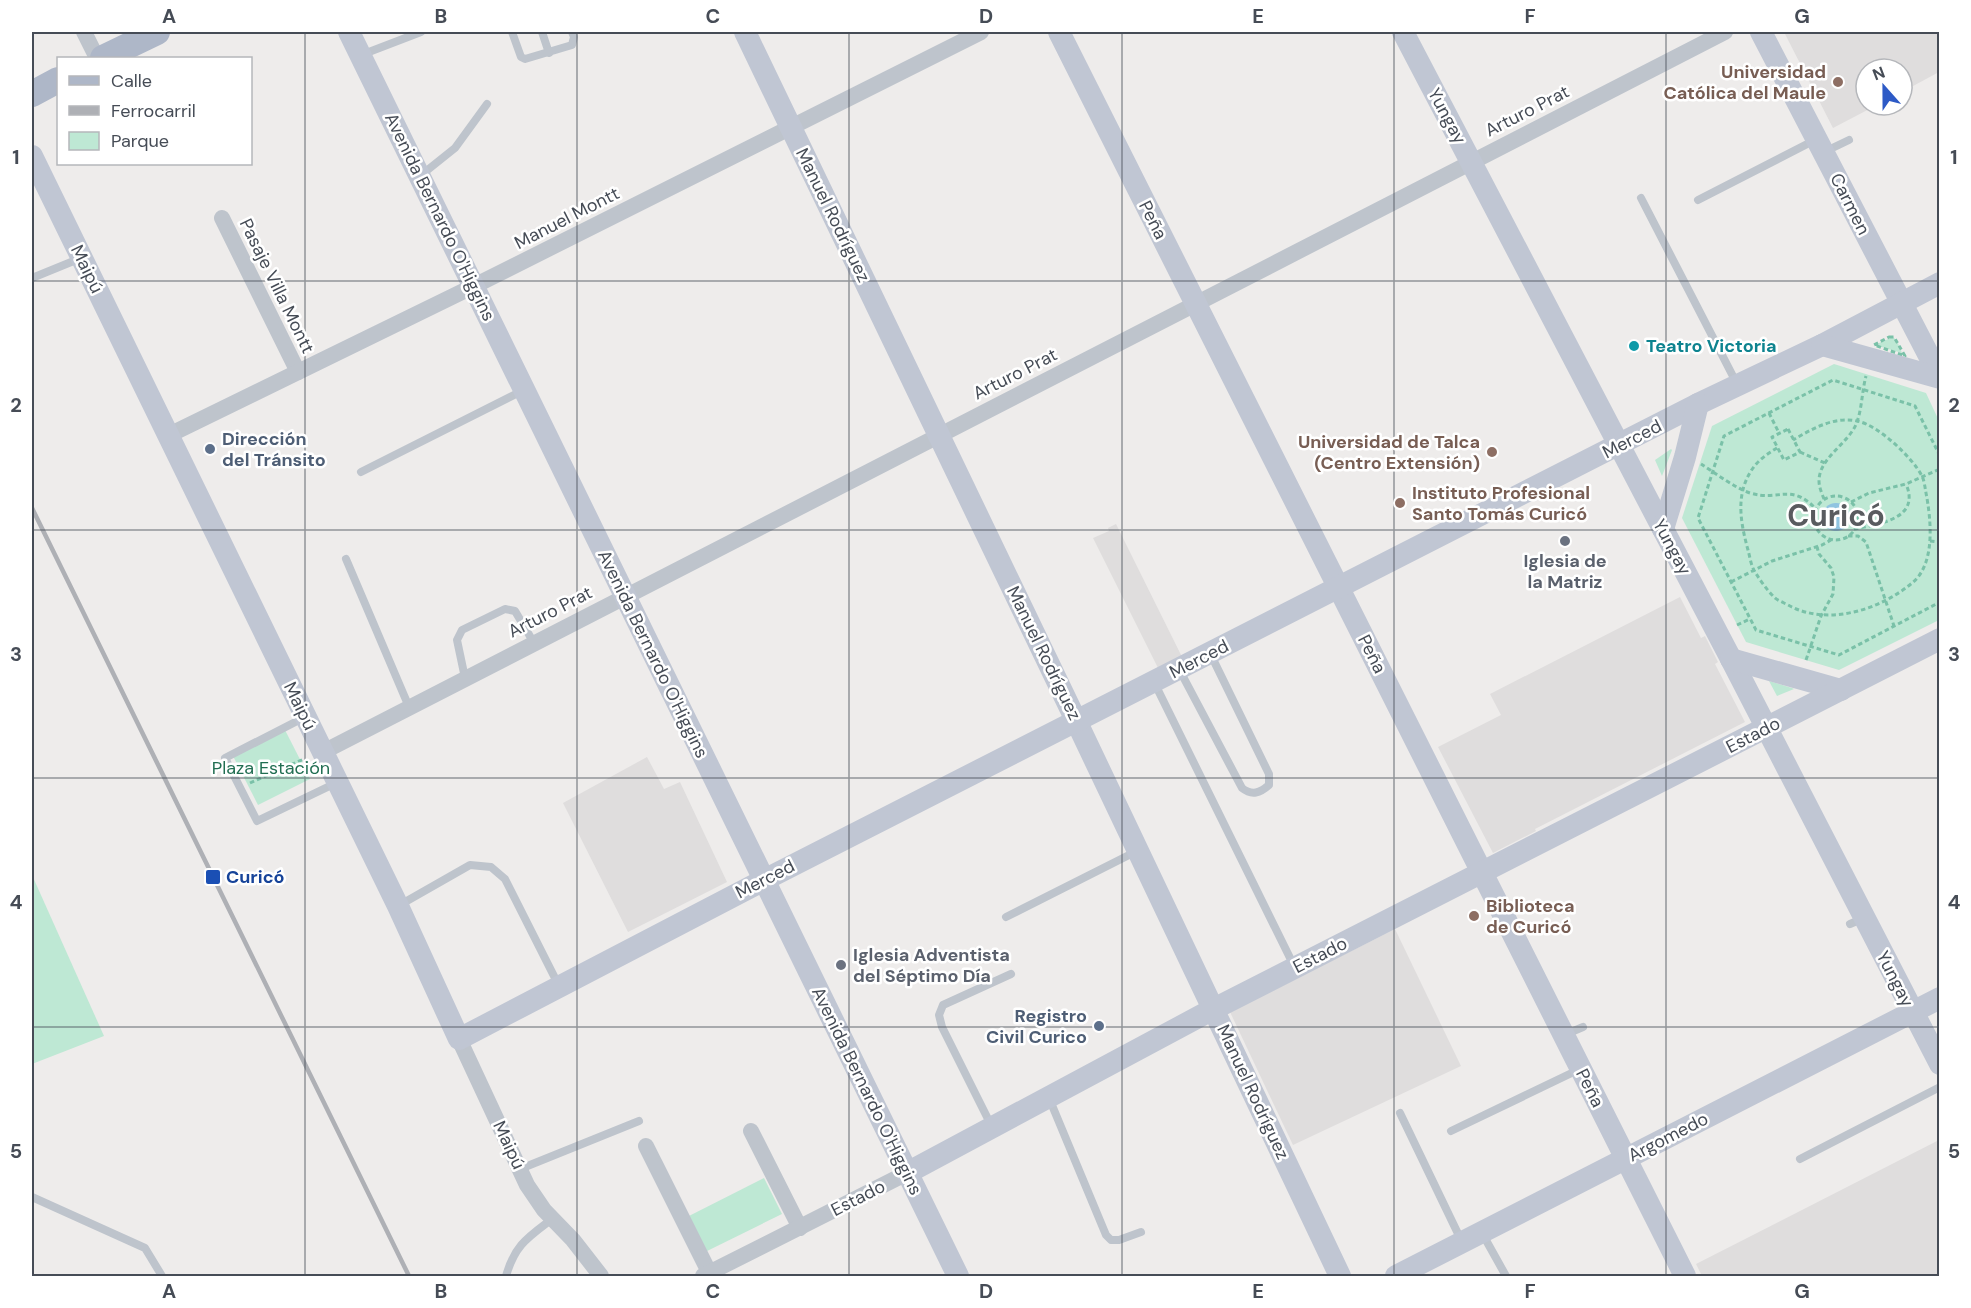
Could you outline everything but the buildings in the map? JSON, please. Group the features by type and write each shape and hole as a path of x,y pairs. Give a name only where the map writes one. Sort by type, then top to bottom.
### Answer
{"main road":[{"path":"105,57 157,32"},
{"path":"32,94 57,82"}],"street":[{"path":"84,32 96,57"},
{"name":"Avenida Bernardo O'Higgins","path":"349,32 958,1276"},
{"name":"Manuel Rodríguez","path":"745,32 1340,1276"},
{"name":"Manuel Montt","path":"169,435 474,286 981,32"},
{"name":"Peña","path":"1059,32 1482,873 1573,1031 1580,1069 1685,1276"},
{"name":"Yungay","path":"1403,32 1731,659 1857,921 1913,1012 1940,1064"},
{"name":"Arturo Prat","path":"322,752 1725,32"},
{"name":"Carmen","path":"1761,32 1940,377"},
{"name":"Maipú","path":"32,156 398,906 520,1169 536,1200 573,1240 601,1276"},
{"name":"Pasaje Villa Montt","path":"222,218 298,372"},
{"name":"Merced","path":"459,1039 764,879 1698,404 1822,345 1940,283"},
{"path":"1822,345 1940,377"},
{"path":"1663,530 1698,404"},
{"name":"Estado","path":"708,1276 908,1173 1214,1009 1940,639"},
{"path":"1731,659 1841,690"},
{"name":"Argomedo","path":"1395,1276 1940,998"},
{"path":"751,1131 800,1228"},
{"path":"646,1146 708,1276"}],"lane":[{"path":"361,55 421,32"},
{"path":"512,32 521,57 525,59 572,45 574,37 572,32"},
{"path":"543,32 549,53"},
{"path":"420,176 455,148 487,104"},
{"path":"1698,200 1820,146 1849,140"},
{"path":"1641,198 1737,386"},
{"path":"32,278 82,258"},
{"path":"361,472 524,390"},
{"path":"346,559 409,707"},
{"path":"465,678 457,640 462,630 505,609 515,611 534,643"},
{"path":"1179,669 1242,788 1254,794 1263,790 1269,785 1269,774 1210,653"},
{"path":"1154,681 1295,968"},
{"path":"306,717 225,758 257,821 337,782"},
{"path":"1006,917 1138,850"},
{"path":"398,906 470,865 491,867 505,879 559,987"},
{"path":"992,1128 942,1027 939,1015 943,1005 1011,974"},
{"path":"1451,1131 1580,1069"},
{"path":"1800,1159 1940,1087"},
{"path":"1049,1098 1106,1235 1111,1240 1119,1240 1141,1232"},
{"path":"1400,1113 1472,1237 1506,1276"},
{"path":"520,1169 639,1120"},
{"path":"32,1197 145,1248 162,1276"},
{"path":"506,1276 518,1247 552,1219"}],"path":[{"path":"1824,500 1819,482 1824,463 1851,434 1857,421 1866,374"},
{"path":"1940,456 1915,406 1833,380 1724,436 1698,518 1756,630 1839,655 1940,602"},
{"path":"1769,413 1779,434"},
{"path":"1777,447 1762,458 1750,472 1743,489 1740,520 1753,570 1775,598 1797,610 1821,616 1845,615 1884,600 1914,582 1925,565 1931,526 1923,477 1906,454 1874,429 1857,421 1835,421 1814,428 1793,440"},
{"path":"1800,452 1784,460 1772,437 1788,429 1800,452 1824,463"},
{"path":"1700,463 1749,493 1795,494 1804,497 1816,509"},
{"path":"1851,502 1869,493 1906,484 1940,469"},
{"path":"1854,529 1893,519 1904,512 1910,501 1910,493 1906,484"},
{"path":"1833,539 1817,529 1814,516 1816,509 1824,500 1833,496 1841,496 1851,502 1857,511 1858,518 1854,529 1848,536"},
{"path":"1731,582 1772,561 1817,547 1833,539 1858,536 1866,542 1894,626"},
{"path":"1930,541 1940,542"},
{"path":"1806,660 1821,616 1833,594 1834,577 1831,568 1819,554 1817,547"},
{"path":"1737,626 1750,619"},
{"path":"240,787 322,752"}],"shaded area":[{"name":"Universidad Católica del Maule","path":"1784,32 1939,32 1939,72 1914,86 1914,57 1854,57 1854,117 1833,128"},
{"path":"1116,524 1183,659 1159,670 1093,538 1109,531 1108,528"},
{"path":"1680,597 1701,638 1705,636 1718,662 1715,664 1745,722 1535,829 1536,831 1493,853 1438,747 1501,715 1490,694"},
{"path":"647,757 664,789 680,782 727,882 628,932 563,803"},
{"path":"1395,929 1461,1066 1293,1145 1230,1012"},
{"path":"1939,1140 1939,1276 1702,1276 1696,1264"}],"green space":[{"path":"1893,337 1902,353 1878,346 1879,343"},
{"path":"1834,364 1926,393 1939,421 1939,620 1839,670 1746,642 1682,518 1712,426"},
{"path":"1672,450 1662,476 1655,460"},
{"path":"1769,681 1792,688 1794,689 1777,696"},
{"name":"Plaza Estación","path":"285,730 310,779 258,805 233,756"},
{"path":"32,875 104,1036 32,1064"},
{"path":"764,1178 782,1214 703,1253 685,1218"}],"water":[{"path":"1836,503 1846,507 1850,517 1846,527 1836,531 1826,527 1822,517 1826,507"}],"railway":[{"path":"32,508 409,1276"}],"place":[{"name":"Universidad Católica del Maule","path":"1838,82"},
{"name":"Teatro Victoria","path":"1634,346"},
{"name":"Dirección del Tránsito","path":"210,449"},
{"name":"Universidad de Talca (Centro Extensión)","path":"1492,452"},
{"name":"Instituto Profesional Santo Tomás Curicó","path":"1400,503"},
{"name":"Iglesia de la Matriz","path":"1565,541"},
{"name":"Curicó","path":"213,877"},
{"name":"Biblioteca de Curicó","path":"1474,916"},
{"name":"Iglesia Adventista del Séptimo Día","path":"841,965"},
{"name":"Registro Civil Curico","path":"1099,1026"}],"district":[{"name":"Curicó","path":"1836,516"}]}
